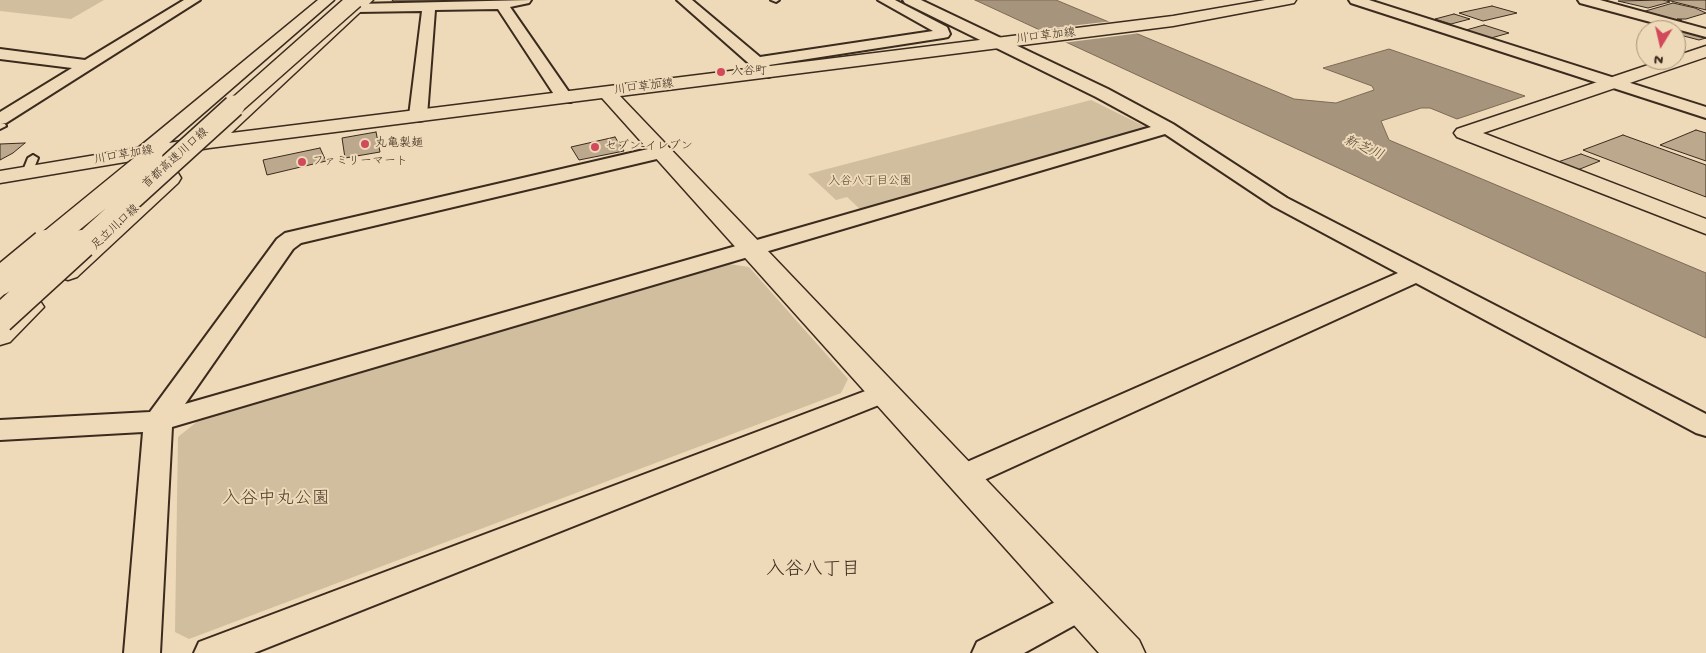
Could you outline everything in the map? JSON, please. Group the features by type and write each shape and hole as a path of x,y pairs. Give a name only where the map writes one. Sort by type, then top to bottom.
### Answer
{"main road":[{"path":"0,269 144,153 327,0"},
{"name":"首都高速川口線","path":"0,281 155,155 338,0"},
{"name":"川口草加線","path":"0,177 30,165 144,153 209,142 565,98 762,67 1008,41 1154,23 1289,0"},
{"name":"首都高速川口線","path":"0,319 187,148 359,3"},
{"name":"足立川口線","path":"0,336 359,3"},
{"path":"1706,51 1464,133 1706,227"},
{"path":"606,92 1126,653"}],"street":[{"path":"1,123 87,65 193,0"},
{"path":"359,3 428,6 502,5 524,0"},
{"path":"684,0 762,67 943,34 942,30 885,0"},
{"path":"910,0 1008,41 1167,128 1280,202 1706,426"},
{"path":"1356,0 1706,112"},
{"path":"1585,0 1706,33"},
{"path":"502,5 565,98"},
{"path":"418,116 428,6"},
{"path":"0,54 87,65"},
{"path":"0,430 158,421 1167,128"},
{"path":"142,653 158,421 285,244 293,238 661,152"},
{"path":"962,476 1416,274"},
{"path":"212,653 884,393"},
{"path":"990,653 1081,605"}],"green space":[{"path":"0,0 104,0 71,19 0,11"},
{"name":"入谷八丁目公園","path":"1091,100 1146,127 861,210 847,197 836,200 808,174"},
{"name":"入谷中丸公園","path":"729,264 749,267 848,379 841,393 189,639 175,632 178,437 199,420"}],"water":[{"name":"新芝川","path":"975,0 1056,0 1294,99 1336,103 1374,90 1372,86 1323,68 1389,49 1525,96 1457,119 1430,108 1421,108 1381,121 1389,140 1706,273 1706,338"}],"pier":[{"path":"1113,21 1141,33 1062,43 1035,30"}],"building":[{"path":"392,0 515,0 396,4"},
{"path":"1663,0 1670,2 1648,8 1618,1"},
{"path":"1667,0 1706,0 1706,10"},
{"path":"1673,3 1695,8 1706,13 1676,20 1642,12"},
{"path":"1492,6 1517,13 1483,21 1459,13"},
{"path":"1454,14 1470,19 1451,24 1435,19"},
{"path":"1484,25 1509,33 1491,38 1466,30"},
{"path":"1686,31 1706,38 1699,40 1686,37"},
{"path":"1696,130 1706,133 1706,161 1660,145"},
{"path":"376,132 380,152 345,158 342,138"},
{"path":"1623,135 1706,165 1706,197 1583,150"},
{"path":"615,137 624,151 579,160 571,147"},
{"path":"25,143 13,153 0,160 0,144"},
{"path":"320,148 326,161 267,175 263,160"},
{"path":"1581,154 1600,161 1575,171 1555,163"}],"place":[{"name":"入谷町","path":"721,72"},
{"name":"丸亀製麺","path":"365,144"},
{"name":"セブン-イレブン","path":"595,147"},
{"name":"ファミリーマート","path":"302,162"}],"district":[{"name":"入谷八丁目","path":"813,571"}]}
